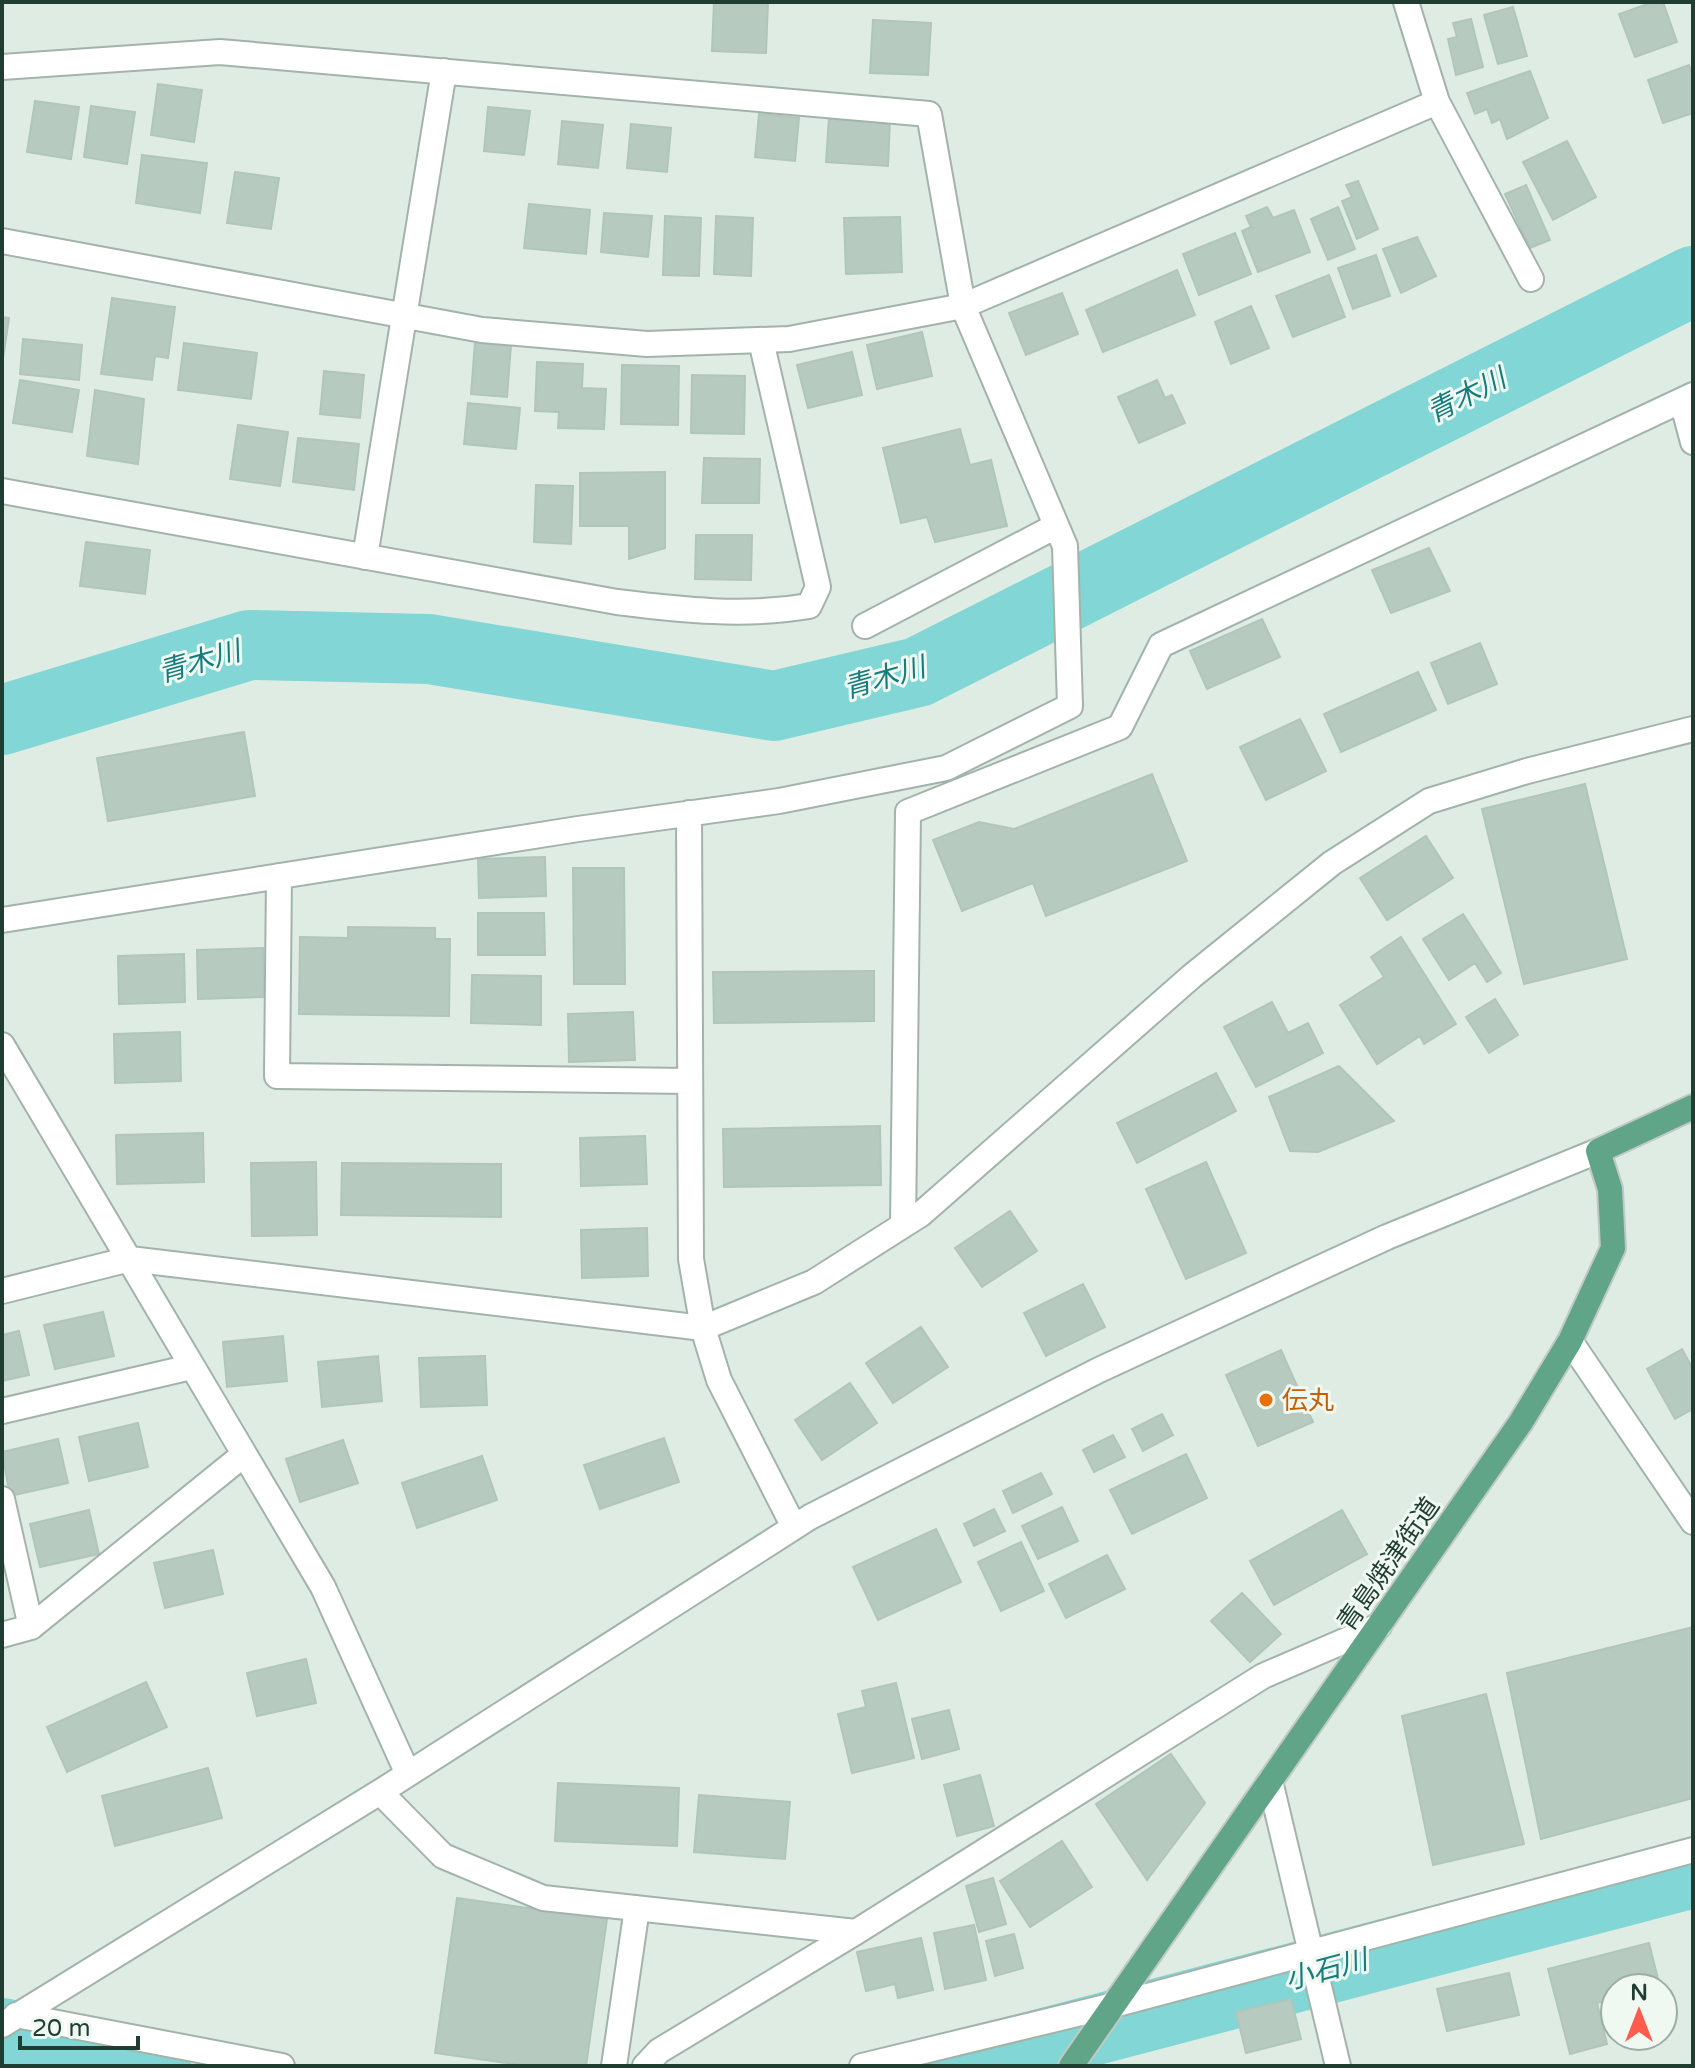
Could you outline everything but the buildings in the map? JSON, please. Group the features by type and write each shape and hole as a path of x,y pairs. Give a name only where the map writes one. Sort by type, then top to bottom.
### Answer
{"main road":[{"path":"1598,1151 1693,1107"},
{"name":"青島焼津街道","path":"1071,2066 1521,1422 1570,1341 1613,1248 1610,1189 1598,1151"}],"street":[{"path":"1406,2 1437,102 1531,279"},
{"path":"2,67 220,52 929,114 963,306 1060,536 1070,706 946,768 779,801 2,920"},
{"path":"365,557 444,71"},
{"path":"2,241 482,330 647,344 789,339 963,306 1437,102"},
{"path":"2,491 617,602 699,612 774,612 809,606 818,587 761,341"},
{"path":"903,1225 908,812 1120,727 1161,645 1688,398 1693,442"},
{"path":"865,626 1060,536"},
{"path":"2,1291 130,1259 703,1328 814,1282 921,1214 1192,976 1320,872 1417,808 1429,801 1527,771 1693,729"},
{"path":"689,813 691,1259 703,1328 719,1380 794,1527"},
{"path":"279,876 277,1076 690,1081"},
{"path":"2,1045 130,1259 242,1456 323,1587 408,1774"},
{"path":"9,2020 380,1792 794,1527 1099,1370 1387,1237 1598,1151"},
{"path":"1570,1341 1693,1522"},
{"path":"2,1411 191,1367"},
{"path":"2,1635 31,1627 242,1456"},
{"path":"2,1499 31,1627"},
{"path":"645,2066 659,2051 856,1932 1263,1676 1379,1626"},
{"path":"1270,1781 1338,2066"},
{"path":"380,1792 443,1856 543,1898 856,1932"},
{"path":"862,2066 1114,2005 1693,1850"},
{"path":"614,2066 637,1908"},
{"path":"9,2020 282,2066"}],"waterway":[{"name":"青木川","path":"2,720 249,645 429,649 774,706 918,672 1693,281"},
{"name":"小石川","path":"958,2066 1693,1873"},
{"name":"小石川","path":"2,2033 156,2066"}],"place":[{"name":"伝丸","path":"1266,1400"}]}
